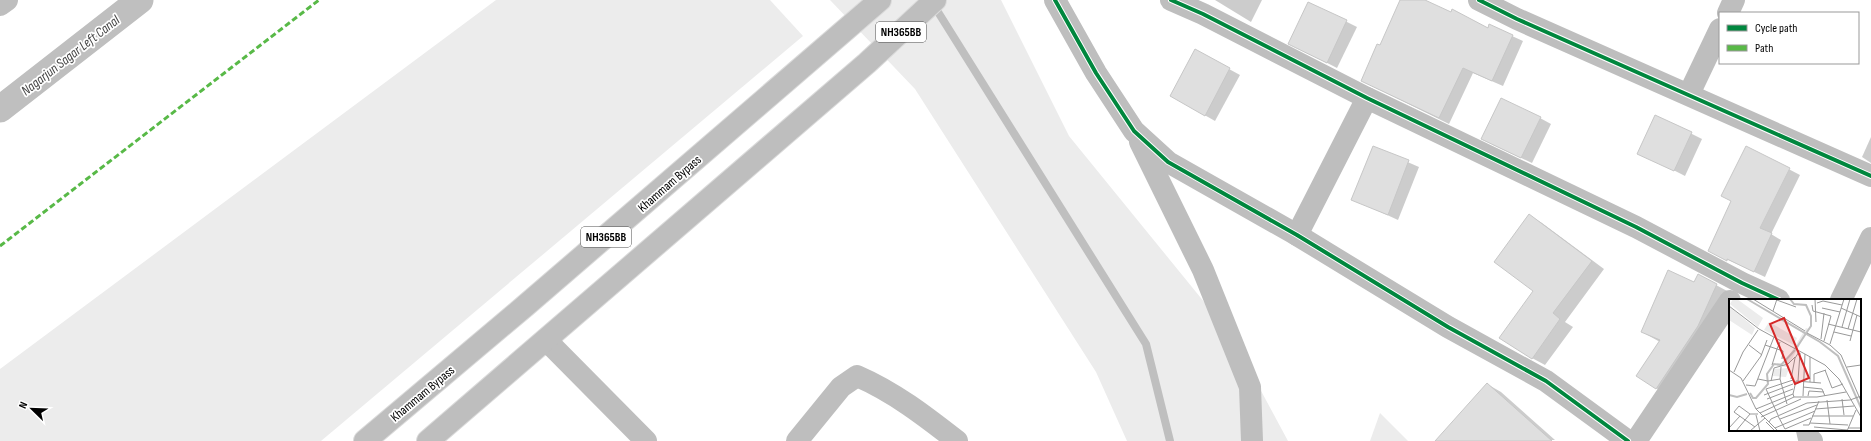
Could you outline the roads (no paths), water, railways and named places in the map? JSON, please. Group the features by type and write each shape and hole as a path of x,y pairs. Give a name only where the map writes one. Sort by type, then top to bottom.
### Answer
{"main road":[{"path":"0,6 7,0"},
{"name":"Khammam Bypass","path":"365,441 846,31 880,0"},
{"name":"NH365BB","path":"428,441 866,63 934,0"},
{"path":"1055,0 1096,73 1134,131 1203,270 1250,387 1252,441"},
{"path":"1171,0 1203,14 1368,98 1636,227 1734,295 1770,299"},
{"path":"1478,0 1517,19 1871,176"},
{"path":"1728,12 1734,0"},
{"path":"1689,94 1719,31"},
{"path":"1297,235 1368,98"},
{"path":"1134,131 1168,162 1297,235 1448,327 1546,381 1628,441"},
{"path":"1841,299 1871,238"},
{"path":"1636,441 1729,302"},
{"path":"546,340 646,441"},
{"path":"797,441 841,387 857,376 873,383 905,402 957,441"},
{"path":"1807,431 1809,439 1812,441"}],"waterway":[{"name":"Nagarjun Sagar Left Canal","path":"0,109 140,0"},
{"path":"933,4 1146,344 1170,441"}]}
